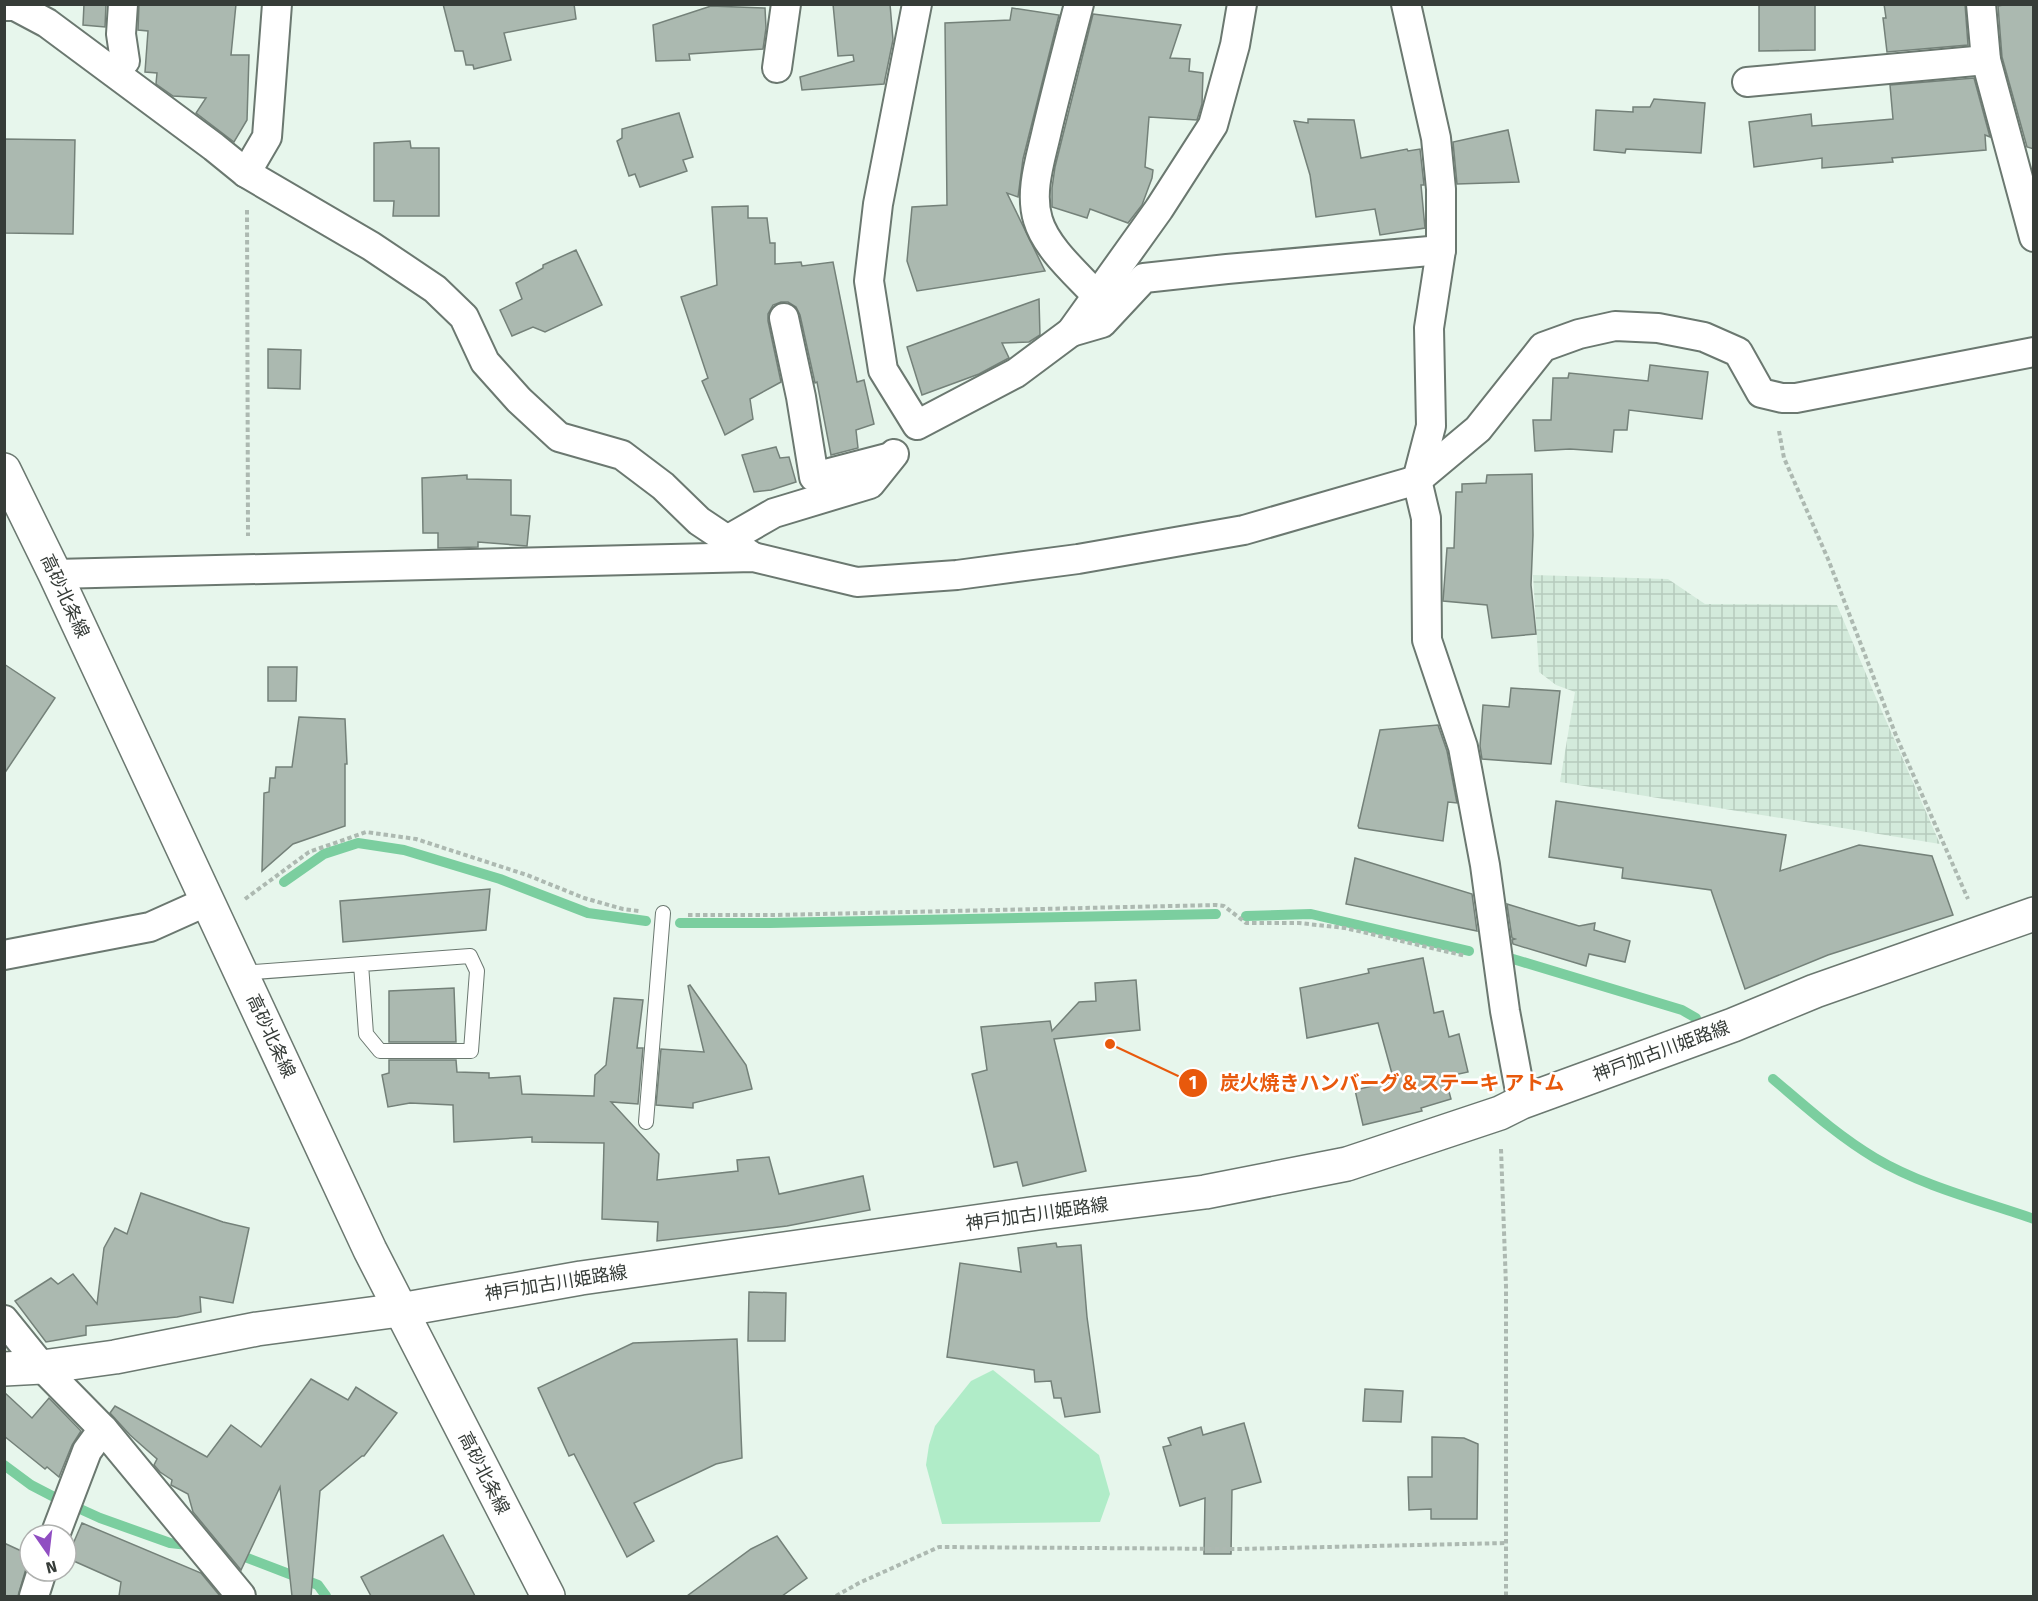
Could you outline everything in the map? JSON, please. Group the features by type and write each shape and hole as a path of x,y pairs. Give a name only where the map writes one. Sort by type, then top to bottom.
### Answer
{"main road":[{"name":"高砂北条線","path":"4,470 400,1310 548,1596"},
{"name":"神戸加古川姫路線","path":"4,1369 42,1367 115,1357 257,1329 400,1310 605,1274 1038,1213 1205,1192 1347,1164 1511,1108 1733,1026 1815,991 2034,914"}],"street":[{"path":"123,4 121,34 125,61"},
{"path":"246,173 267,136 277,4"},
{"path":"777,68 786,4"},
{"path":"917,4 878,204 869,282 883,370 917,425"},
{"path":"1079,4 1042,155 1034,204 1046,239 1097,296"},
{"path":"727,540 774,513 870,484 917,425 1016,373 1071,332 1159,209 1213,125 1235,45 1242,4"},
{"path":"1406,4 1436,138 1441,189 1440,250 1429,328 1431,426 1418,480 1426,518 1426,640 1463,747 1485,866 1497,952 1511,1108"},
{"path":"1982,4 1986,60 2034,237"},
{"path":"4,6 15,6 47,23 246,173 371,246 435,289 464,317 486,362 519,400 559,436 621,455 663,486 699,522 753,557"},
{"path":"1748,82 1986,60"},
{"path":"1071,332 1102,323 1144,278 1440,250"},
{"path":"784,318 801,397 814,477 891,457"},
{"path":"55,574 753,557 857,582 957,574 1078,559 1244,530 1418,480 1478,429 1543,346 1579,334 1615,326 1658,328 1704,337 1738,352 1761,393 1782,398 1796,398 2034,352"},
{"path":"4,955 150,927 212,910"},
{"path":"4,1320 42,1367 102,1430 242,1596"},
{"path":"64,1513 87,1451 102,1430"}],"lane":[{"path":"646,1122 663,913"},
{"path":"242,974 361,964 470,956 477,971 471,1051 380,1051 366,1034 361,964"}],"path":[{"path":"246,173 248,569"},
{"path":"1782,398 1779,437 1784,459 1828,559 1897,738 1961,882 1981,933"},
{"path":"212,910 309,852 366,832 416,839 527,875 584,898 623,909 663,913 775,915 1224,906 1246,923 1299,923 1345,928 1497,952"},
{"path":"1506,1596 1506,1286 1511,1108"},
{"path":"836,1596 859,1583 939,1547 1238,1549 1507,1544"}],"shaded area":[{"path":"1533,575 1668,579 1705,604 1837,605 1940,844 1560,782 1575,692 1556,685 1539,672"}],"green space":[{"path":"993,1370 1099,1455 1110,1494 1100,1522 942,1524 926,1465 935,1426 971,1381"}],"building":[{"path":"84,4 106,4 105,27 83,25"},
{"path":"139,4 236,4 231,55 249,55 247,120 234,142 196,113 206,98 173,96 156,84 157,73 145,72 148,31 138,30"},
{"path":"443,4 574,4 576,19 504,33 511,60 474,69 473,65 466,65 463,51 455,51"},
{"path":"833,4 890,4 893,40 884,84 802,90 800,77 854,61 853,55 838,56"},
{"path":"1759,4 1815,4 1815,50 1759,51"},
{"path":"1884,4 1965,4 1968,45 1887,52 1883,18 1886,18"},
{"path":"2034,4 2034,149 2027,147 2002,57 1998,6"},
{"path":"711,6 765,8 766,28 763,49 689,54 690,60 656,61 653,25"},
{"path":"1012,8 1059,15 1023,159 1018,197 1007,193 1045,271 917,291 907,261 912,207 947,205 945,23 1010,20"},
{"path":"1093,14 1181,25 1170,58 1190,59 1189,71 1203,73 1202,104 1197,120 1149,117 1145,167 1153,170 1152,178 1142,205 1128,223 1090,209 1087,218 1052,207 1055,167"},
{"path":"1974,78 1990,137 1985,135 1986,150 1892,158 1893,162 1822,168 1822,158 1754,167 1749,122 1811,114 1812,126 1893,119 1890,85"},
{"path":"1654,99 1705,103 1701,153 1626,149 1625,153 1594,150 1596,110 1633,112 1633,107 1650,107"},
{"path":"679,113 693,157 683,160 687,171 640,187 635,174 629,176 617,141 622,138 622,129"},
{"path":"1308,119 1354,120 1361,158 1407,149 1408,151 1420,149 1425,228 1380,235 1375,209 1316,217 1310,175 1294,121 1308,123"},
{"path":"1508,130 1519,182 1457,184 1453,142"},
{"path":"4,139 75,140 73,234 4,233"},
{"path":"410,141 411,148 439,148 439,216 393,216 394,201 374,201 374,143"},
{"path":"748,206 748,218 767,218 770,243 775,243 775,264 801,262 802,266 833,262 857,382 864,380 874,424 856,430 858,448 831,455 817,382 815,383 800,315 796,307 788,302 773,305 768,314 781,382 750,399 753,419 725,435 702,381 708,378 681,297 717,285 712,207"},
{"path":"576,250 602,305 545,332 533,327 512,336 500,310 522,299 516,283 543,268 543,265"},
{"path":"1039,299 1040,335 1029,342 1002,343 1009,358 979,374 922,395 907,347"},
{"path":"268,349 301,350 300,389 268,388"},
{"path":"1650,365 1708,372 1702,419 1629,410 1627,430 1614,430 1612,452 1570,449 1535,451 1533,420 1551,420 1553,378 1568,378 1569,373 1648,381"},
{"path":"776,447 780,458 789,457 796,482 771,490 754,492 742,455"},
{"path":"1532,474 1531,585 1536,634 1492,638 1487,605 1443,601 1447,548 1454,548 1456,492 1462,492 1462,484 1486,483 1487,475"},
{"path":"467,475 467,479 511,480 511,515 530,516 527,546 478,542 478,547 438,548 438,533 423,533 422,478"},
{"path":"4,664 55,698 4,774"},
{"path":"268,667 297,667 296,701 268,701"},
{"path":"1511,688 1560,691 1551,764 1482,759 1480,746 1483,705 1509,707"},
{"path":"299,717 345,719 347,764 345,764 345,826 293,844 262,871 264,793 269,792 270,778 275,778 276,767 292,767"},
{"path":"1438,725 1447,751 1457,803 1448,802 1443,841 1359,828 1380,730"},
{"path":"1556,801 1786,835 1780,871 1859,845 1932,856 1953,915 1828,955 1745,989 1711,890 1622,878 1623,868 1549,857"},
{"path":"1355,858 1472,894 1477,931 1346,904"},
{"path":"490,889 486,930 343,942 340,901"},
{"path":"1507,904 1579,926 1595,923 1594,930 1630,941 1625,962 1589,954 1586,966 1513,944 1512,940 1515,939 1512,938"},
{"path":"1423,958 1434,1013 1443,1011 1449,1037 1459,1034 1468,1072 1445,1077 1451,1099 1421,1108 1422,1111 1363,1125 1355,1090 1394,1081 1378,1023 1307,1038 1300,988 1369,973 1368,969"},
{"path":"1136,980 1140,1030 1054,1039 1086,1171 1023,1186 1017,1162 994,1167 972,1074 987,1070 981,1027 1050,1021 1052,1031 1079,1002 1096,1001 1095,983"},
{"path":"690,985 746,1065 752,1089 693,1103 693,1108 656,1105 661,1049 704,1052 688,986"},
{"path":"454,988 456,1042 389,1042 389,991"},
{"path":"614,998 643,1000 637,1048 643,1048 638,1104 611,1102 659,1154 657,1180 738,1171 737,1160 769,1157 779,1194 863,1176 870,1210 787,1226 657,1241 658,1222 602,1219 604,1143 532,1142 532,1137 454,1142 453,1105 410,1103 388,1107 382,1075 389,1073 389,1060 456,1060 457,1072 489,1073 489,1078 520,1076 522,1094 594,1096 595,1075 606,1065"},
{"path":"141,1193 223,1222 249,1228 233,1303 200,1297 201,1312 177,1317 86,1326 86,1335 46,1342 15,1301 51,1278 58,1284 73,1274 97,1304 104,1248 115,1228 127,1234"},
{"path":"1056,1243 1057,1247 1081,1245 1087,1317 1100,1412 1065,1417 1061,1398 1054,1398 1051,1381 1035,1382 1034,1370 947,1357 960,1263 1021,1272 1018,1248"},
{"path":"749,1292 786,1293 785,1341 748,1341"},
{"path":"737,1339 742,1458 716,1464 634,1503 654,1541 627,1557 574,1454 569,1456 538,1388 633,1343"},
{"path":"311,1379 348,1400 356,1387 397,1413 364,1456 320,1491 311,1596 292,1596 280,1487 241,1570 193,1512 188,1494 171,1485 172,1480 154,1465 157,1459 110,1413 115,1406 207,1457 231,1425 261,1447"},
{"path":"1365,1389 1403,1391 1401,1422 1363,1421"},
{"path":"4,1392 32,1418 49,1398 81,1431 72,1445 59,1477 47,1467 45,1469 4,1436"},
{"path":"1244,1423 1261,1482 1232,1490 1231,1554 1204,1554 1205,1498 1180,1506 1163,1447 1171,1445 1168,1438 1201,1427 1203,1435"},
{"path":"1432,1437 1464,1438 1478,1444 1477,1519 1431,1519 1431,1509 1409,1510 1408,1477 1432,1477"},
{"path":"82,1523 201,1573 220,1596 119,1596 121,1582 78,1563 78,1532"},
{"path":"443,1535 475,1596 371,1596 361,1577"},
{"path":"777,1536 807,1578 782,1596 687,1596 751,1549"},
{"path":"4,1543 18,1549 18,1583 22,1583 18,1596 4,1596"}],"waterway":[{"path":"284,882 324,854 358,843 404,850 500,879 588,913 646,921"},
{"path":"680,923 1216,914"},
{"path":"1246,916 1311,914 1469,951"},
{"path":"1513,959 1682,1010 1696,1018"},
{"path":"1773,1079 1822,1121 1893,1168 1953,1192 2034,1219"},
{"path":"4,1465 31,1485 100,1518 170,1543 224,1549 318,1585 326,1596"}],"place":[{"name":"炭火焼きハンバーグ＆ステーキ アトム","path":"1110,1044"}]}
